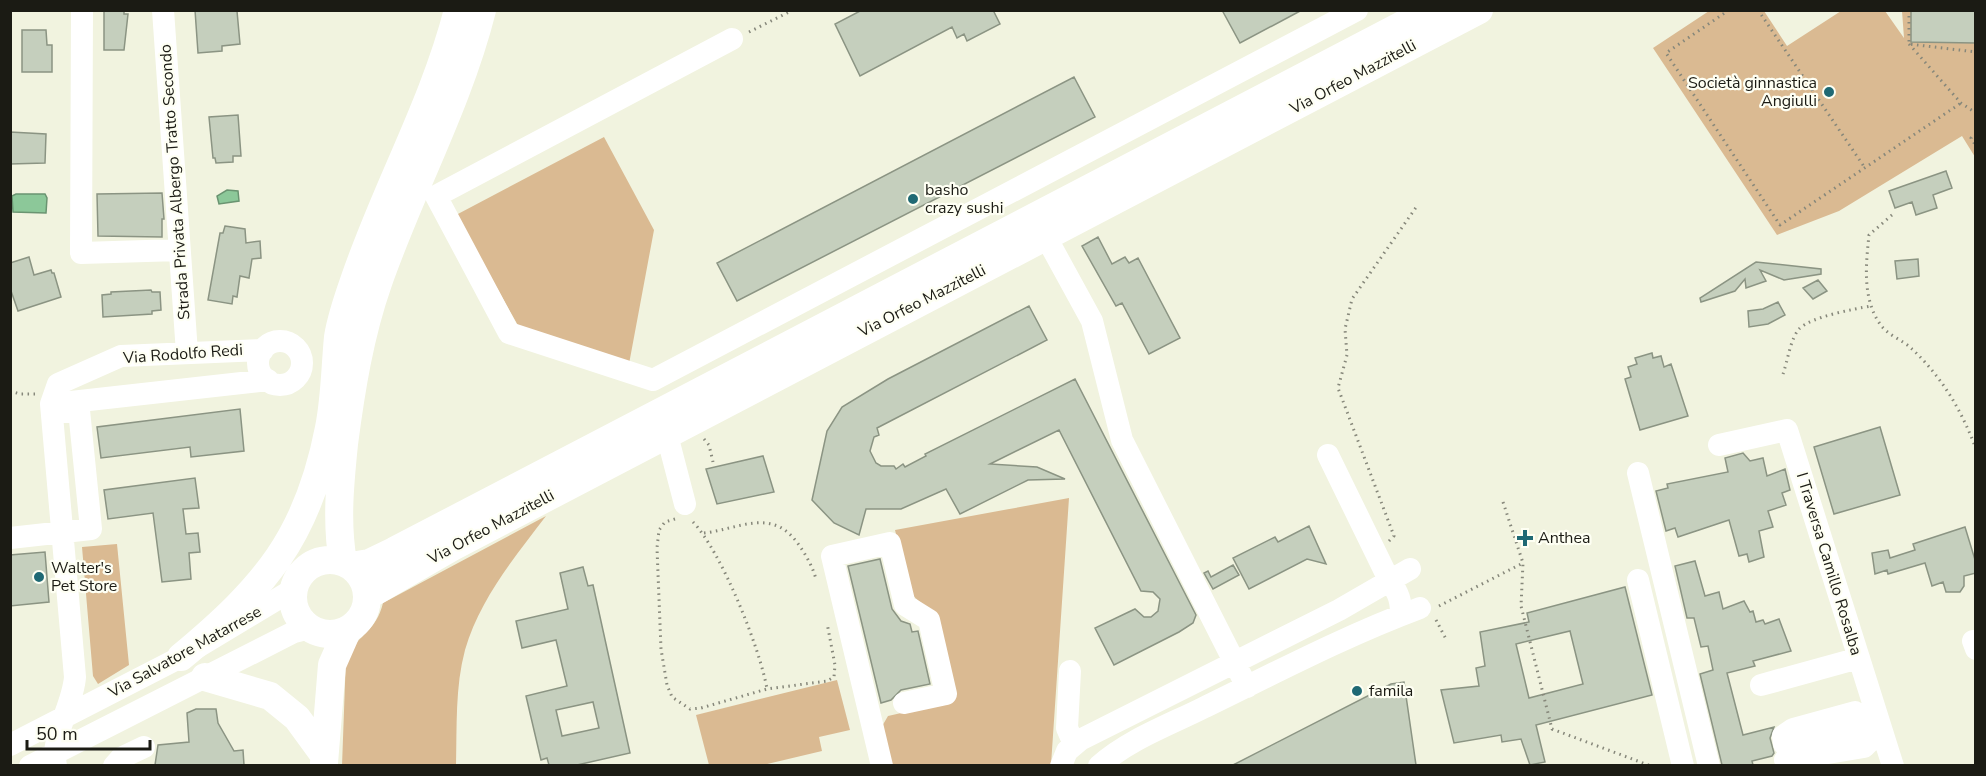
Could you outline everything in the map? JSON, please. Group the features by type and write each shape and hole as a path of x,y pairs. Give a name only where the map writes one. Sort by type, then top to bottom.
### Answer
{"main road":[{"path":"181,657 223,622 253,591 282,554 315,492 329,427 339,336 354,282 378,213 435,86 458,10"},
{"path":"347,564 339,530 341,469 362,338 378,284 432,146 458,88 482,10"},
{"name":"Via Orfeo Mazzitelli","path":"368,596 452,546 667,435 1227,118 1431,10"},
{"name":"Via Orfeo Mazzitelli","path":"1010,242 1046,237 1479,10"},
{"name":"Via Orfeo Mazzitelli","path":"347,564 369,563 394,551 779,351 972,262"},
{"path":"329,427 323,549 301,578 294,606 303,622 314,630 327,646 332,665"},
{"path":"301,578 325,560 347,564 363,579 368,596 364,613 347,631 332,665 324,760"},
{"path":"314,630 327,634 347,631"},
{"path":"205,677 270,696 297,718 324,760"}],"street":[{"path":"82,10 81,253 179,250"},
{"name":"Strada Privata Albergo Tratto Secondo","path":"163,10 187,353"},
{"path":"732,39 436,196 509,333 653,380 1357,10"},
{"path":"1210,86 1227,118"},
{"path":"1046,237 1092,321 1122,440 1246,687"},
{"path":"764,321 779,351"},
{"name":"Via Rodolfo Redi","path":"275,342 289,343 300,352 302,359 299,374 288,383 281,384 268,380 52,409 58,384 121,356 263,350 275,342"},
{"name":"Via Rodolfo Redi","path":"263,350 260,369 268,380"},
{"path":"52,409 75,677 74,692 55,760"},
{"name":"I Traversa Camillo Rosalba","path":"1719,445 1787,430 1893,765"},
{"path":"667,435 687,510"},
{"path":"1328,455 1401,602 1417,611"},
{"path":"1638,472 1709,765"},
{"path":"10,538 62,532"},
{"path":"882,765 831,556 890,543 905,604 929,620 946,694 904,703"},
{"path":"1061,765 1067,751 1074,744 1339,610 1410,569"},
{"name":"Via Salvatore Matarrese","path":"10,745 181,657 301,578"},
{"path":"1638,580 1683,765"},
{"path":"1339,610 1350,626 1352,635"},
{"path":"1099,765 1108,757 1157,731 1352,635 1417,611"},
{"name":"Via Salvatore Matarrese","path":"30,765 55,760 205,677 294,632 314,630"},
{"path":"1761,685 1859,658"},
{"path":"1070,670 1067,728 1074,744"},
{"path":"1146,708 1157,731"},
{"path":"114,765 121,758 144,747"}],"path":[{"path":"732,39 793,10"},
{"path":"1729,10 1666,52 1780,225 1961,103"},
{"path":"1758,10 1865,168"},
{"path":"1909,10 1909,44 1961,103 1976,113"},
{"path":"1909,44 1976,52"},
{"path":"1976,133 1971,138 1976,146"},
{"path":"1377,552 1394,536 1338,388 1347,355 1345,329 1352,299 1417,206"},
{"path":"1892,215 1869,235 1866,271 1871,306 1881,326 1912,349 1950,392 1968,427 1976,449"},
{"path":"1783,374 1794,339 1800,328 1818,320 1871,306"},
{"path":"1503,502 1523,563 1521,606 1552,729 1652,765"},
{"path":"767,689 760,660 737,602 704,533 687,510 665,522 659,530 657,581 667,685 672,697 690,709 722,703 767,689 827,681 834,677 835,664 826,621"},
{"path":"704,533 763,522 774,523 789,532 805,553 818,585"},
{"path":"1446,639 1417,611 1523,563"}],"shaded area":[{"name":"Società ginnastica Angiulli","path":"1709,11 1764,11 1787,46 1841,11 1885,11 1904,38 1902,11 1975,11 1975,157 1962,136 1839,211 1777,235 1653,48"},
{"path":"604,137 654,230 629,364 520,329 456,215"},
{"path":"227,190 238,191 239,201 219,204 217,196"},
{"path":"45,194 46,213 13,212 12,196"},
{"path":"1069,498 1051,765 890,765 881,728 888,716 954,701 935,616 910,593 895,530"},
{"path":"546,516 499,580 471,631 460,678 456,765 342,766 346,656 372,626 383,603"},
{"path":"117,544 129,665 98,684 93,676 82,547"},
{"path":"837,680 850,730 819,737 822,751 763,765 709,765 696,715"}],"building":[{"path":"104,10 124,10 124,14 128,14 124,50 104,50"},
{"path":"195,10 237,11 240,44 222,46 222,51 198,53"},
{"path":"862,10 993,10 1000,24 967,41 964,34 957,38 952,27 860,76 835,24"},
{"path":"1222,10 1302,10 1240,43"},
{"path":"1911,10 1976,10 1976,43 1911,42"},
{"path":"22,30 46,30 47,45 52,45 52,72 22,72"},
{"path":"1074,77 1095,117 737,301 717,263"},
{"path":"238,115 241,156 233,156 233,162 216,163 213,158 209,117"},
{"path":"10,132 46,134 45,163 10,164"},
{"path":"1946,171 1952,188 1933,195 1937,208 1916,215 1912,202 1895,208 1889,191"},
{"path":"162,193 164,219 162,219 162,237 98,236 97,194"},
{"path":"225,226 245,229 246,243 260,241 261,258 252,259 249,278 240,276 237,297 233,296 232,304 208,300 220,233 223,233"},
{"path":"1098,237 1112,264 1125,257 1129,263 1138,258 1180,338 1149,354 1122,303 1116,306 1082,246"},
{"path":"29,257 34,275 51,270 54,273 61,297 18,311 10,288 10,263"},
{"path":"1918,259 1919,276 1897,279 1895,261"},
{"path":"1756,262 1821,269 1821,274 1784,280 1760,270 1766,281 1746,288 1745,279 1735,291 1701,302 1700,298"},
{"path":"1818,280 1827,291 1813,299 1803,288"},
{"path":"151,290 160,292 161,310 152,311 152,314 103,317 102,295 111,294 111,292"},
{"path":"1778,302 1785,315 1768,324 1749,327 1748,311 1763,309"},
{"path":"1029,306 1047,340 877,428 879,435 874,437 870,451 876,463 881,466 894,466 896,469 903,464 905,467 926,456 925,454 1075,379 1196,615 1193,623 1179,632 1114,665 1095,628 1135,609 1144,617 1151,617 1158,611 1160,599 1153,592 1141,591 1059,430 990,464 1037,467 1065,479 1028,480 960,514 946,489 901,509 866,509 859,535 834,523 812,500 827,431 842,407 888,379"},
{"path":"1652,353 1653,358 1661,356 1664,367 1671,364 1688,416 1640,430 1625,379 1631,377 1628,367 1637,364 1635,358"},
{"path":"240,409 244,451 191,457 190,447 101,458 97,427"},
{"path":"1880,427 1900,495 1834,514 1814,447"},
{"path":"1743,453 1750,461 1763,458 1767,476 1785,469 1790,490 1782,493 1786,505 1768,511 1773,527 1759,531 1764,557 1749,562 1747,554 1739,556 1729,520 1678,537 1675,528 1666,531 1656,491 1668,488 1667,484 1728,472 1725,458"},
{"path":"763,456 774,492 717,504 706,469"},
{"path":"195,478 199,508 183,509 186,534 198,533 200,552 189,553 191,579 162,582 153,513 108,519 104,490"},
{"path":"1309,526 1326,564 1307,559 1249,589 1233,558 1275,537 1278,542"},
{"path":"1965,527 1976,563 1976,573 1964,576 1964,586 1960,592 1946,592 1943,582 1932,586 1925,563 1888,574 1887,570 1875,574 1872,553 1888,550 1890,558 1915,550 1913,544"},
{"path":"45,552 49,602 10,606 10,555"},
{"path":"880,559 892,609 901,621 910,624 912,632 918,631 930,684 901,690 891,700 881,703 848,566"},
{"path":"1695,561 1705,596 1719,592 1723,609 1744,601 1750,612 1753,611 1756,622 1763,620 1765,624 1779,619 1791,651 1753,661 1755,666 1727,673 1743,735 1774,727 1770,738 1774,753 1772,756 1752,761 1753,765 1722,765 1700,674 1713,670 1708,646 1701,647 1694,618 1687,618 1675,566"},
{"path":"1233,565 1239,575 1213,589 1204,573 1208,571 1211,577"},
{"path":"583,567 588,586 593,585 630,753 577,765 549,765 547,758 541,760 526,696 567,686 556,640 522,648 516,621 568,609 560,573","holes":["593,702 599,728 562,736 556,710"]},
{"path":"1625,587 1652,695 1536,725 1545,762 1530,765 1521,739 1502,742 1501,735 1454,743 1441,690 1479,686 1476,668 1485,666 1480,632 1529,622 1527,613","holes":["1570,631 1583,684 1529,698 1516,644"]},
{"path":"1404,682 1416,765 1233,765 1391,684"},
{"path":"196,709 216,709 218,723 234,751 243,750 244,765 155,765 158,745 189,742 187,713"}],"place":[{"name":"Società ginnastica Angiulli","path":"1829,92"},
{"name":"basho crazy sushi","path":"913,199"},
{"name":"Anthea","path":"1525,538"},
{"name":"Walter's Pet Store","path":"39,577"},
{"name":"famila","path":"1357,691"}]}
